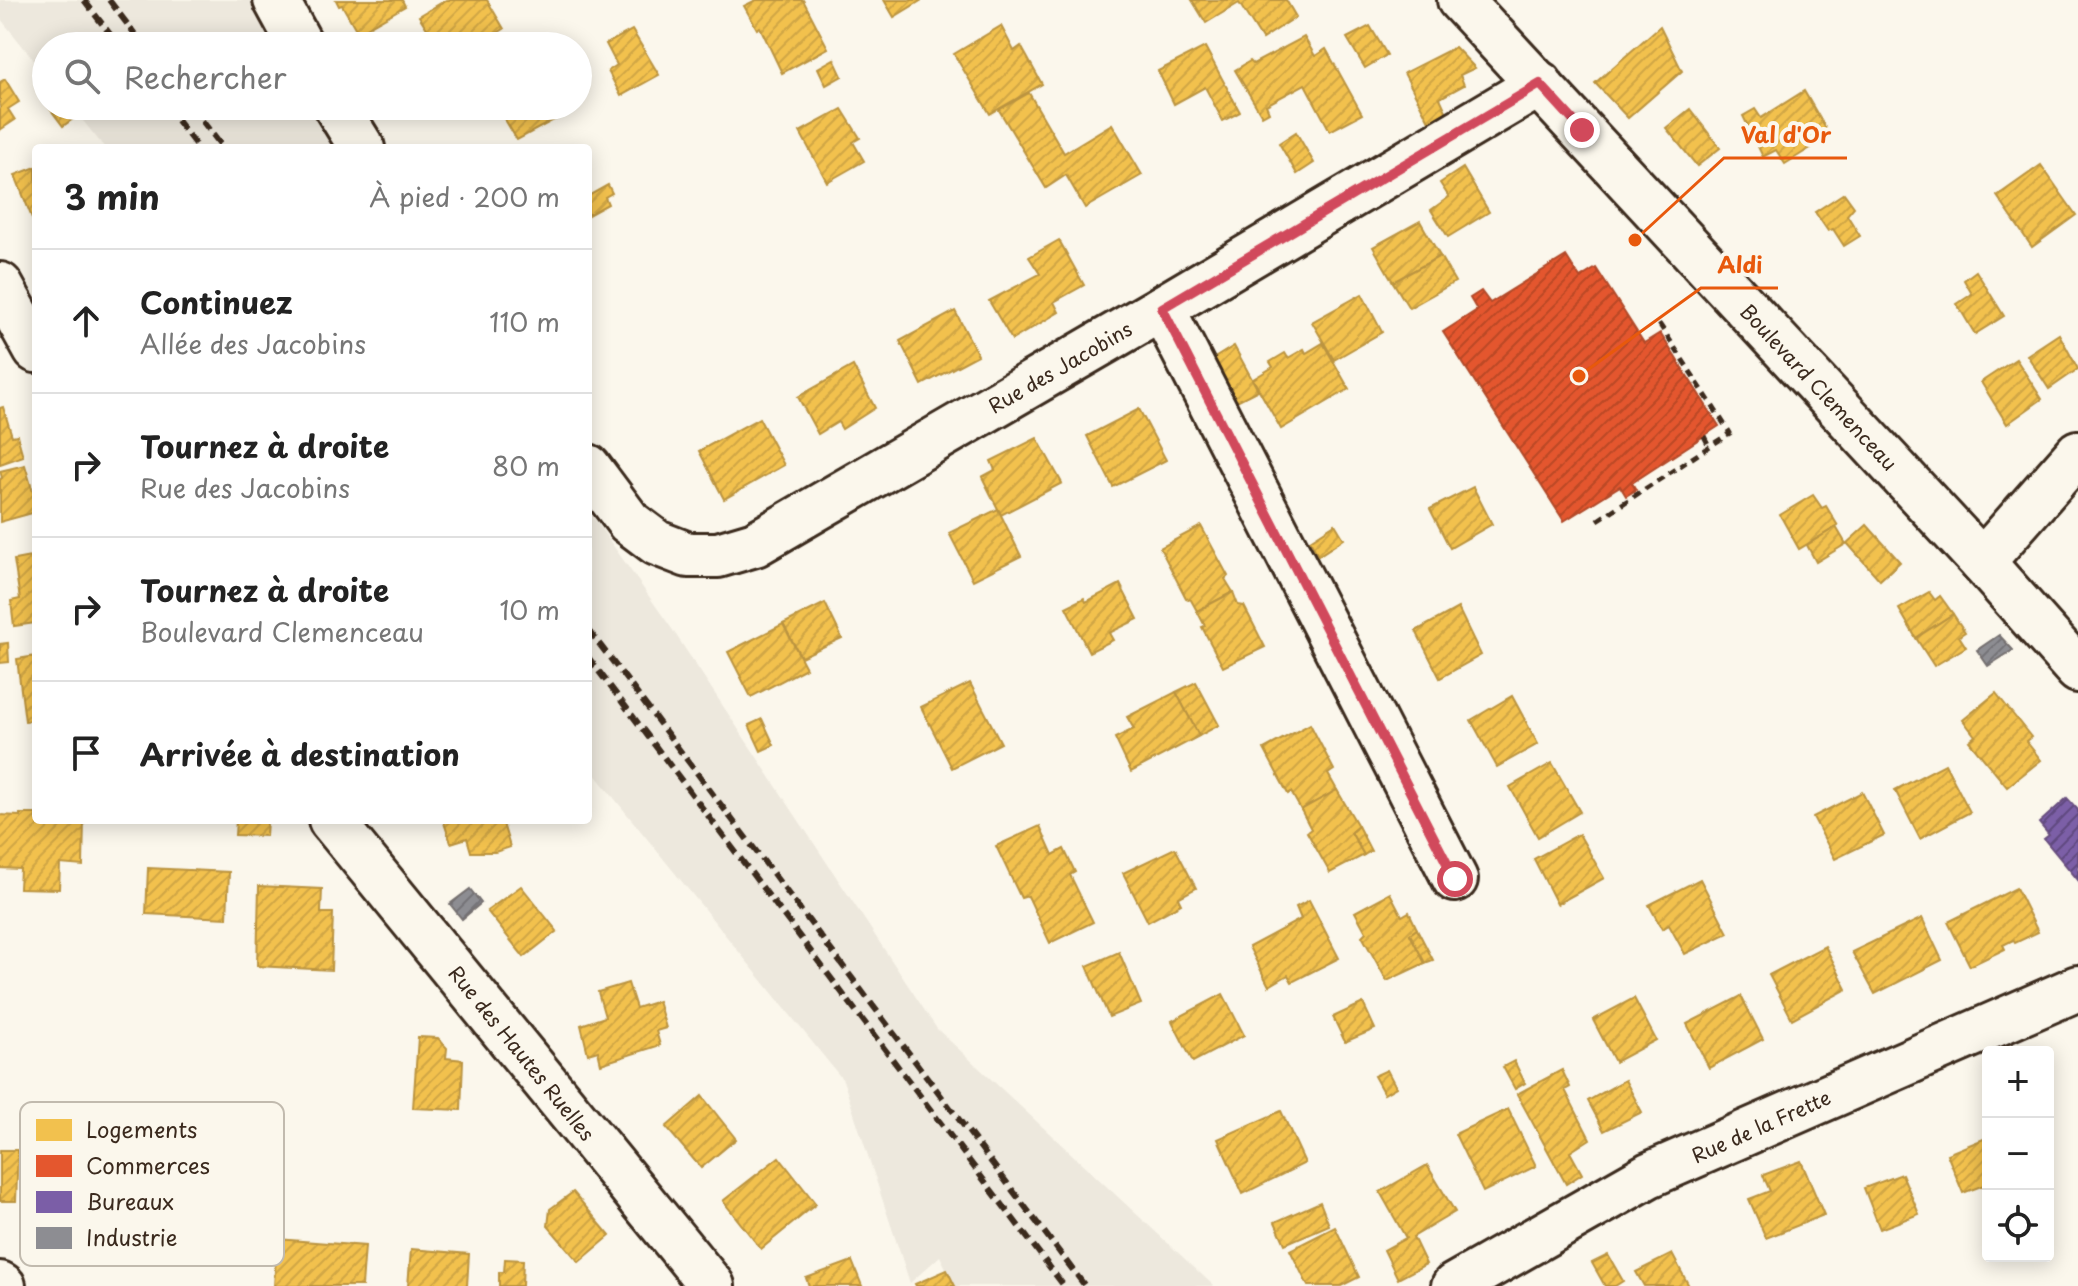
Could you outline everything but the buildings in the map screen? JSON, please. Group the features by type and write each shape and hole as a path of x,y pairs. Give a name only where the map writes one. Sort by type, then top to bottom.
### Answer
{"street":[{"path":"276,0 293,32"},
{"name":"Boulevard Clemenceau","path":"1460,0 1982,562 2078,670"},
{"name":"Rue des Jacobins","path":"592,472 629,522 657,543 688,555 718,555 755,544 1540,84"},
{"path":"345,120 360,144"},
{"path":"0,285 32,343"},
{"path":"1162,308 1455,879"},
{"path":"1982,562 2078,453"},
{"name":"Rue des Hautes Ruelles","path":"334,824 712,1286"},
{"name":"Rue de la Frette","path":"1454,1286 1649,1175 2078,988"}],"path":[{"path":"1598,520 1730,433 1658,322"},
{"path":"1704,436 1709,446"}],"shaded area":[{"path":"0,0 252,0 270,32 32,32 32,58 0,18"},
{"path":"82,120 323,120 338,144 102,144"},
{"path":"592,516 672,629 937,1029 1214,1286 955,1286 940,1256 910,1283 843,1080 592,771"}],"railway":[{"path":"84,0 108,32"},
{"path":"109,0 133,32"},
{"path":"177,120 195,144"},
{"path":"202,120 220,144"},
{"path":"592,634 1085,1286"},
{"path":"592,662 1064,1286"}],"place":[{"name":"Val d'Or","path":"1635,240"},
{"name":"Aldi","path":"1579,376"}],"route":[{"path":"1455,879 1162,308 1540,84 1582,130"}]}
